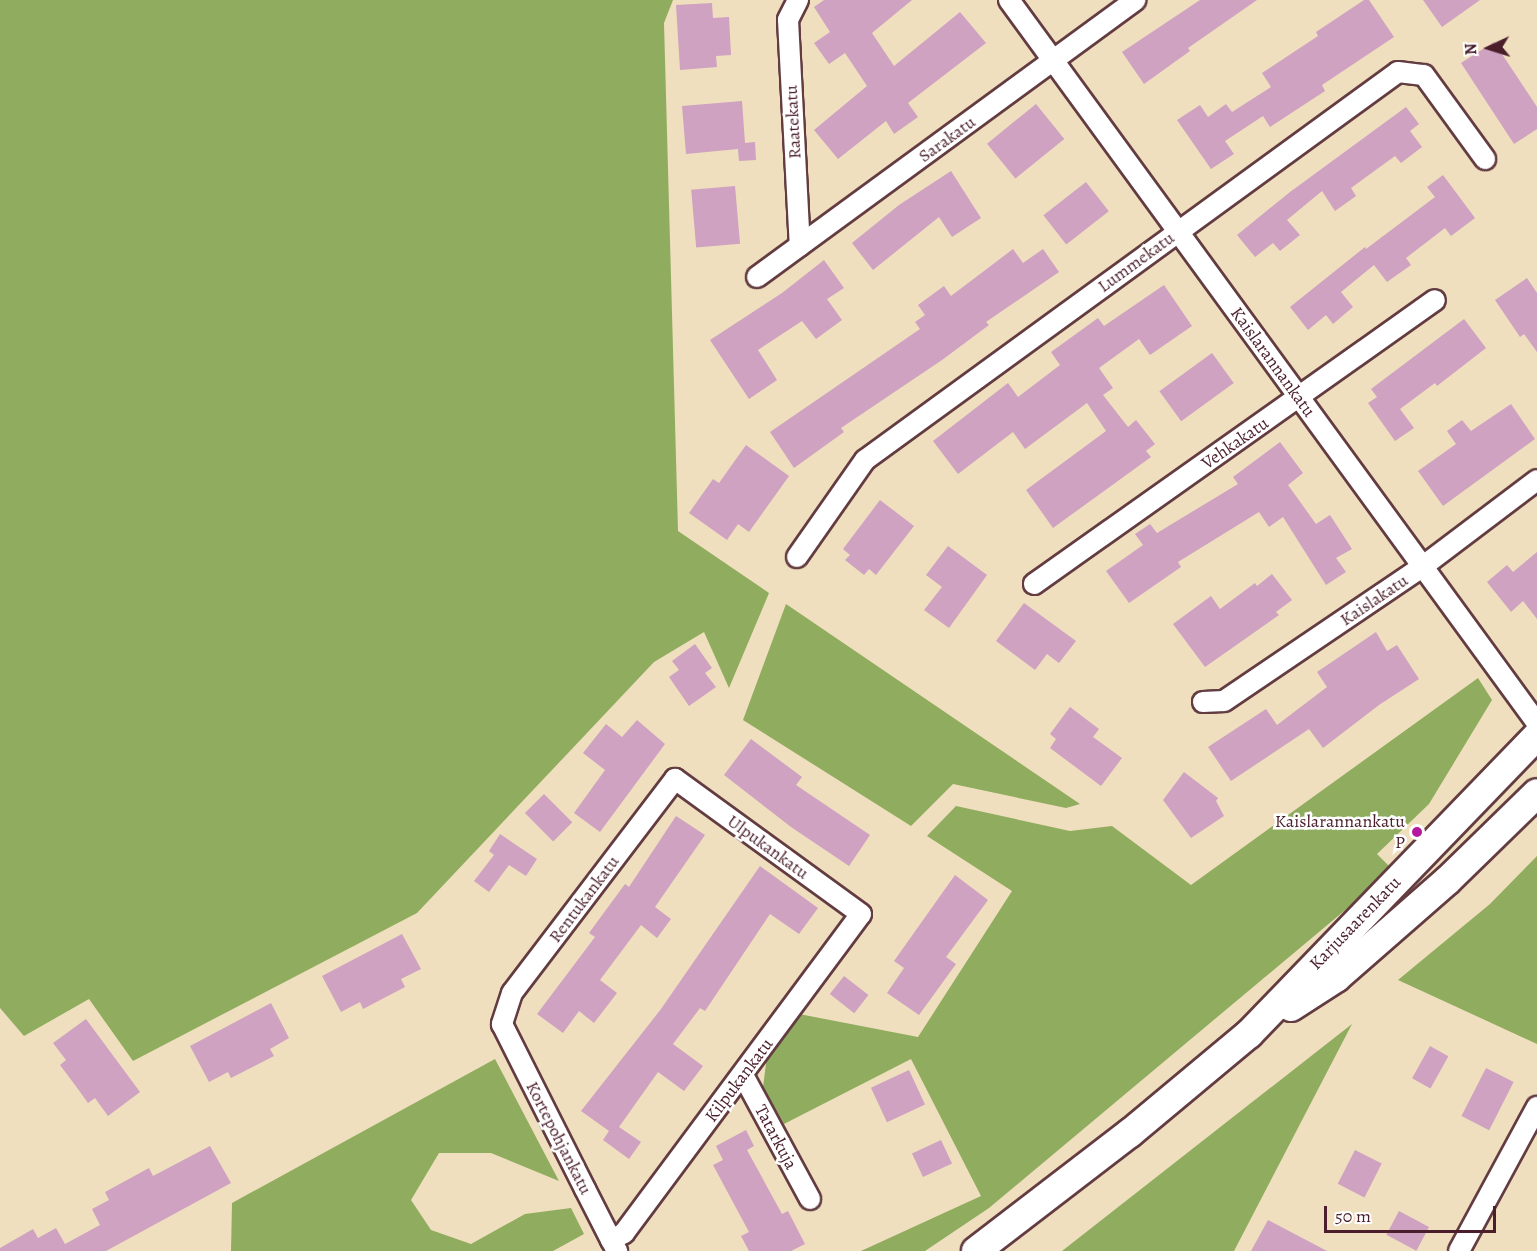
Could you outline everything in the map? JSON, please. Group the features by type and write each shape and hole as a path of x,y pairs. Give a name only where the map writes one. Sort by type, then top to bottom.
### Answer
{"street":[{"name":"Raatekatu","path":"798,0 788,20 800,246"},
{"name":"Kaislarannankatu","path":"1010,0 1537,723"},
{"name":"Sarakatu","path":"757,277 1136,0"},
{"name":"Lummekatu","path":"797,557 865,459 1398,72 1424,75 1485,159"},
{"name":"Vehkakatu","path":"1034,584 1435,300"},
{"name":"Kaislakatu","path":"1203,702 1224,701 1422,567 1537,480"},
{"name":"Karjusaarenkatu","path":"976,1251 1130,1133 1249,1034 1537,736"},
{"name":"Ulpukankatu","path":"675,779 861,914"},
{"name":"Rentukankatu","path":"502,1024 512,993 675,779"},
{"name":"Karjusaarenkatu","path":"1249,1034 1336,978 1448,880 1537,793"},
{"name":"Kilpukankatu","path":"614,1245 861,914"},
{"name":"Kortepohjankatu","path":"502,1024 614,1245"},
{"name":"Tatarkuja","path":"743,1075 810,1199"},
{"path":"1459,1251 1537,1107"}],"green space":[{"path":"0,0 673,0 664,23 678,531 769,593 729,688 704,632 654,662 417,913 133,1061 89,999 24,1036 0,1008"},
{"path":"786,604 1080,804 1066,808 953,784 911,826 743,720"},
{"path":"1478,678 1492,700 1429,804 1377,854 1393,870 989,1208 925,1251 861,1251 981,1196 911,1059 784,1124 763,1087 767,1056 799,1014 918,1037 1012,891 927,836 956,806 1070,831 1112,826 1191,885"},
{"path":"1537,856 1537,1044 1398,980 1490,904"},
{"path":"1352,1024 1234,1251 1062,1251"},
{"path":"495,1059 559,1181 491,1153 439,1153 411,1200 431,1230 471,1244 525,1214 571,1208 584,1234 553,1251 231,1251 232,1203"}],"building":[{"path":"824,0 912,0 872,33 894,66 960,12 986,43 908,103 918,117 894,134 886,121 838,159 814,130 867,86 845,53 829,64 814,43 830,32 814,7"},
{"path":"1200,0 1257,0 1188,48 1190,51 1144,84 1122,52"},
{"path":"1364,0 1369,0 1394,37 1322,85 1325,91 1270,127 1263,116 1225,141 1234,154 1211,169 1177,120 1200,105 1208,117 1226,104 1232,112 1271,87 1262,73 1318,36 1316,32"},
{"path":"1423,0 1480,0 1442,27"},
{"path":"712,3 713,18 729,17 731,55 716,56 717,67 680,70 676,5"},
{"path":"1494,42 1537,107 1537,129 1514,144 1461,63"},
{"path":"742,101 745,143 755,142 756,160 739,161 738,149 686,154 682,106"},
{"path":"1036,104 1064,139 1015,179 987,144"},
{"path":"1406,107 1419,124 1410,131 1422,147 1401,163 1395,156 1351,188 1356,196 1335,211 1322,191 1287,220 1300,235 1280,251 1273,243 1255,257 1237,235 1290,192"},
{"path":"951,171 981,218 952,237 939,217 873,270 852,243 899,205"},
{"path":"1443,175 1475,218 1451,236 1445,228 1406,258 1411,265 1387,282 1374,265 1341,292 1353,307 1333,324 1326,315 1308,330 1290,307 1365,247 1366,249 1435,197 1427,187"},
{"path":"1086,182 1109,211 1066,244 1043,215"},
{"path":"735,186 740,244 696,248 691,190"},
{"path":"1013,249 1023,263 1043,249 1059,272 986,322 989,325 942,360 841,428 844,432 794,468 770,432 920,329 915,322 925,315 918,305 944,286 951,296"},
{"path":"824,260 844,288 827,299 842,320 816,339 802,321 758,350 777,380 749,399 710,340 782,293"},
{"path":"1527,278 1537,293 1537,352 1524,334 1520,337 1495,300"},
{"path":"1164,285 1192,326 1150,355 1139,339 1099,368 1113,388 1103,395 1128,427 1136,420 1155,444 1146,451 1151,457 1053,528 1026,490 1106,431 1087,403 1025,449 1013,432 958,474 933,441 1008,383 1018,397 1060,365 1051,352 1098,318 1104,326"},
{"path":"1464,319 1486,348 1437,386 1435,383 1400,409 1414,428 1395,441 1368,403 1377,397 1371,389"},
{"path":"1212,353 1234,383 1181,421 1159,391"},
{"path":"1511,404 1535,439 1443,506 1418,471 1456,444 1447,431 1462,420 1471,431"},
{"path":"1280,442 1303,473 1288,485 1316,524 1330,515 1352,549 1336,558 1346,572 1326,585 1283,517 1269,527 1259,512 1178,562 1181,567 1129,603 1106,571 1143,545 1135,534 1150,524 1157,533 1238,484 1233,477"},
{"path":"746,445 789,476 749,532 738,524 727,540 689,513 713,479 719,483"},
{"path":"880,500 914,526 876,575 869,569 864,575 845,560 850,555 843,549"},
{"path":"948,546 987,575 949,628 924,610 942,587 926,575"},
{"path":"1537,552 1537,619 1523,601 1511,612 1487,582 1507,565 1513,572"},
{"path":"1272,574 1292,600 1276,612 1279,615 1205,667 1173,624 1211,596 1220,609 1255,583 1257,586"},
{"path":"1024,603 1076,641 1059,663 1047,654 1035,670 996,641"},
{"path":"1376,632 1387,651 1397,645 1419,679 1379,705 1323,748 1309,729 1231,781 1208,747 1266,709 1277,725 1327,687 1317,672"},
{"path":"695,644 712,668 705,673 716,687 689,706 669,677 679,670 672,661"},
{"path":"1070,707 1099,729 1093,737 1122,758 1101,786 1050,748 1056,739 1050,734"},
{"path":"637,720 665,744 600,832 574,813 605,770 583,753 606,724 622,737"},
{"path":"751,739 802,777 796,785 870,835 849,866 791,827 724,775"},
{"path":"1184,772 1218,798 1216,801 1224,816 1191,838 1163,800"},
{"path":"544,794 572,822 553,841 525,813"},
{"path":"676,816 705,835 655,907 671,919 657,938 641,925 600,980 617,993 594,1023 579,1011 563,1033 537,1014 595,937 589,933 625,884 629,887"},
{"path":"500,834 537,859 526,876 509,865 489,892 474,881 494,855 489,851"},
{"path":"760,866 818,908 799,934 770,914 705,1011 700,1008 673,1044 703,1066 684,1091 658,1072 619,1127 641,1142 629,1159 603,1140 609,1131 581,1111 661,1009"},
{"path":"955,875 988,900 946,957 956,964 919,1015 887,993 904,968 894,961"},
{"path":"402,934 421,969 401,979 405,987 363,1009 360,1002 341,1012 322,976"},
{"path":"844,976 868,995 854,1013 830,994"},
{"path":"271,1003 289,1038 270,1049 274,1056 231,1078 228,1072 209,1082 190,1046"},
{"path":"86,1019 140,1092 108,1116 95,1098 88,1103 60,1065 66,1060 53,1043"},
{"path":"1430,1046 1448,1056 1430,1089 1412,1078"},
{"path":"1486,1068 1514,1082 1489,1130 1461,1116"},
{"path":"909,1070 925,1104 887,1122 871,1088"},
{"path":"746,1130 754,1146 747,1150 782,1214 788,1211 805,1244 791,1251 749,1251 741,1236 749,1232 713,1165 723,1160 716,1146"},
{"path":"941,1140 952,1164 923,1177 912,1154"},
{"path":"210,1146 231,1183 106,1251 0,1251 0,1248 33,1229 38,1238 56,1228 65,1244 100,1225 92,1209 109,1200 105,1192 149,1168 153,1176"},
{"path":"1355,1150 1382,1164 1364,1197 1338,1184"},
{"path":"1399,1211 1429,1227 1416,1251 1386,1235"},
{"path":"1268,1220 1327,1251 1251,1251"}],"place":[{"name":"Kaislarannankatu P","path":"1417,832"}]}
